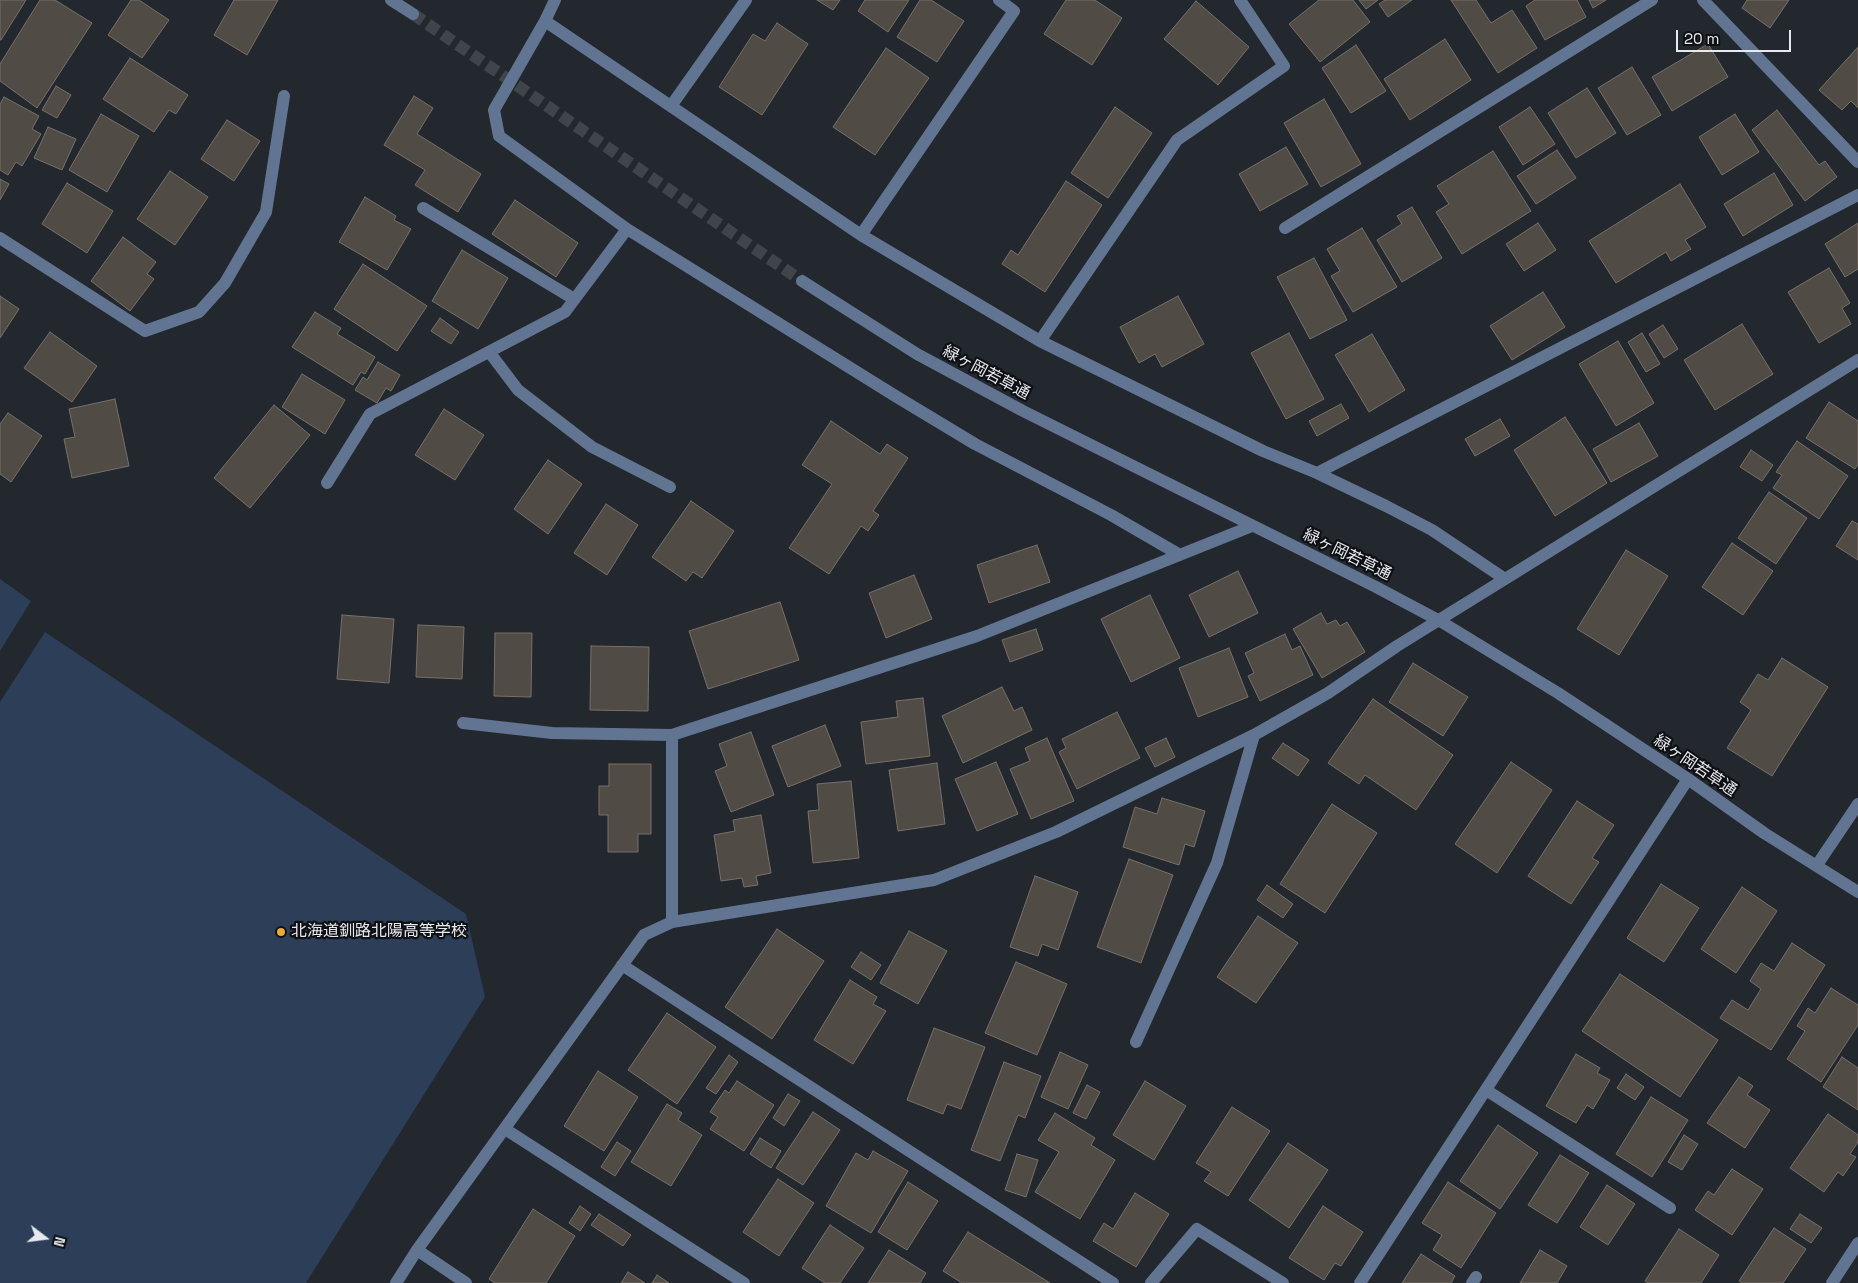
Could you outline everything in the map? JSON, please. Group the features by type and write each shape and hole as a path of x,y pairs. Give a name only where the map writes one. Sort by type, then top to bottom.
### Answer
{"street":[{"path":"391,0 413,14"},
{"path":"555,0 545,22 494,110 499,136 627,229 975,444 1111,515 1180,555"},
{"path":"671,106 746,0"},
{"path":"861,235 1014,10 999,0"},
{"path":"1040,341 1177,140 1284,66 1240,0"},
{"path":"1285,228 1652,0"},
{"path":"1703,0 1858,162"},
{"path":"545,22 861,235 1040,341 1262,451 1317,473 1432,530 1505,579"},
{"path":"0,238 145,331 199,312 225,283 266,212 284,96"},
{"path":"1317,473 1858,196"},
{"path":"423,208 574,299"},
{"path":"327,483 370,414 490,353 565,312 627,229"},
{"name":"緑ヶ岡若草通","path":"802,281 917,354 1023,411 1440,621 1558,693 1688,779 1764,833 1858,892"},
{"path":"490,353 518,390 592,447 670,487"},
{"path":"396,1283 417,1250 644,935 672,922 934,880 1056,832 1254,735 1328,693 1397,646 1858,360"},
{"path":"463,723 552,733 672,735 977,636 1252,526"},
{"path":"672,735 672,922"},
{"path":"1136,1042 1217,863 1254,735"},
{"path":"1360,1283 1688,779"},
{"path":"1817,865 1858,804"},
{"path":"622,965 1113,1283"},
{"path":"1486,1090 1670,1208"},
{"path":"505,1129 744,1283"},
{"path":"1151,1283 1197,1229 1283,1283"},
{"path":"1832,1283 1858,1243"},
{"path":"417,1250 466,1283"}],"shaded area":[{"path":"0,579 31,601 0,651"},
{"name":"北海道釧路北陽高等学校","path":"45,632 466,914 485,997 306,1283 0,1283 0,702"}],"building":[{"path":"0,0 26,0 1,40 0,40"},
{"path":"40,0 55,0 92,23 37,108 0,81 0,64"},
{"path":"131,0 139,0 169,20 142,58 108,35"},
{"path":"234,0 278,0 247,55 214,35"},
{"path":"817,0 840,0 833,10"},
{"path":"865,0 909,0 888,32 858,11"},
{"path":"920,0 931,0 964,21 937,62 897,37"},
{"path":"1066,0 1095,0 1122,18 1092,65 1044,34"},
{"path":"1319,0 1353,0 1370,22 1320,62 1289,24"},
{"path":"1359,0 1378,0 1366,9"},
{"path":"1385,0 1412,0 1388,17 1379,4"},
{"path":"1451,0 1476,0 1491,23 1512,10 1537,48 1498,73"},
{"path":"1535,0 1577,0 1586,17 1545,40 1526,6"},
{"path":"1589,0 1606,0 1593,8"},
{"path":"1747,0 1789,0 1770,28 1742,8"},
{"path":"1196,1 1249,47 1218,85 1164,39"},
{"path":"777,23 808,44 762,115 719,87 753,34 765,41"},
{"path":"1445,39 1471,80 1410,120 1384,79"},
{"path":"1708,44 1728,77 1672,111 1652,77"},
{"path":"1356,45 1386,91 1351,113 1322,68"},
{"path":"1858,47 1858,108 1851,101 1842,110 1819,90"},
{"path":"886,48 929,78 875,155 833,127"},
{"path":"130,58 188,95 176,114 169,110 154,132 103,99"},
{"path":"1632,67 1661,115 1627,135 1598,88"},
{"path":"56,86 71,95 57,118 42,110"},
{"path":"1587,88 1616,133 1576,158 1548,113"},
{"path":"414,96 433,108 417,134 481,174 458,212 415,185 425,170 384,145"},
{"path":"4,97 39,116 32,129 41,134 22,166 16,162 8,175 0,170 0,104"},
{"path":"1324,99 1361,164 1321,187 1284,123"},
{"path":"1115,107 1152,133 1108,198 1071,173"},
{"path":"1530,107 1555,144 1523,165 1499,127"},
{"path":"1777,110 1819,165 1825,161 1837,177 1805,201 1752,130"},
{"path":"101,114 139,136 107,192 69,170"},
{"path":"1735,114 1759,152 1722,175 1699,137"},
{"path":"227,120 260,141 234,181 201,159"},
{"path":"48,127 76,139 62,170 34,158"},
{"path":"1286,147 1308,184 1260,211 1239,174"},
{"path":"1557,150 1576,178 1536,204 1517,176"},
{"path":"1493,151 1531,211 1462,254 1436,212 1449,204 1437,186"},
{"path":"170,171 208,197 175,245 137,219"},
{"path":"1774,173 1793,205 1743,236 1724,204"},
{"path":"0,179 9,184 0,200"},
{"path":"1066,181 1102,205 1045,292 1002,264 1011,250 1018,255"},
{"path":"67,183 113,211 87,253 42,224"},
{"path":"1680,184 1706,227 1685,240 1691,249 1671,261 1666,252 1616,283 1589,241"},
{"path":"365,197 396,216 394,220 411,229 387,270 339,242"},
{"path":"515,200 578,243 556,277 492,234"},
{"path":"1412,207 1442,258 1402,282 1377,240 1402,224 1397,216"},
{"path":"1538,223 1556,250 1524,271 1506,244"},
{"path":"1858,223 1858,269 1845,277 1825,244"},
{"path":"1362,228 1397,287 1353,312 1331,276 1340,271 1327,249"},
{"path":"123,237 156,262 147,274 154,279 130,311 91,281"},
{"path":"462,250 508,278 478,329 432,301"},
{"path":"1314,258 1347,320 1310,339 1277,277"},
{"path":"363,264 427,306 397,351 334,309"},
{"path":"1829,268 1850,303 1842,308 1851,324 1819,343 1788,292"},
{"path":"1543,292 1565,327 1512,360 1490,326"},
{"path":"0,296 19,309 0,338"},
{"path":"1178,296 1204,344 1162,367 1155,354 1139,363 1120,327"},
{"path":"315,312 341,328 337,334 375,357 365,374 361,372 353,385 292,347"},
{"path":"440,318 459,332 451,344 431,331"},
{"path":"1742,324 1773,374 1715,410 1684,360"},
{"path":"1663,325 1678,349 1664,358 1649,334"},
{"path":"50,332 97,366 72,402 24,368"},
{"path":"1289,333 1324,399 1286,419 1251,353"},
{"path":"1642,333 1660,364 1646,372 1628,342"},
{"path":"1372,334 1405,390 1369,412 1335,355"},
{"path":"1618,341 1654,403 1616,426 1579,364"},
{"path":"378,362 400,375 391,391 386,388 377,403 355,390 363,377 367,380"},
{"path":"302,374 345,400 325,434 282,407"},
{"path":"115,399 129,466 72,478 64,439 75,437 69,409"},
{"path":"1829,402 1858,421 1858,464 1855,469 1806,438"},
{"path":"1341,404 1349,418 1317,436 1309,421"},
{"path":"274,405 310,435 250,508 214,478"},
{"path":"444,409 484,435 455,480 415,455"},
{"path":"8,413 42,436 11,482 0,474 0,424"},
{"path":"1565,417 1607,483 1555,516 1514,450"},
{"path":"1500,419 1510,436 1475,456 1465,439"},
{"path":"831,421 880,454 887,444 908,458 873,511 879,515 868,531 861,526 829,574 789,548 832,484 802,465"},
{"path":"1639,423 1658,456 1611,482 1593,449"},
{"path":"1797,441 1848,476 1819,519 1773,488 1782,475 1776,472"},
{"path":"1751,450 1773,465 1762,481 1740,467"},
{"path":"548,460 582,484 548,534 514,509"},
{"path":"1769,492 1807,518 1776,564 1738,538"},
{"path":"691,501 734,531 702,578 693,572 686,581 652,557"},
{"path":"606,504 638,525 607,575 574,553"},
{"path":"1852,521 1858,524 1858,560 1836,546"},
{"path":"1732,543 1773,571 1743,615 1702,587"},
{"path":"1037,545 1050,582 989,603 977,565"},
{"path":"1626,550 1668,576 1619,655 1577,629"},
{"path":"1238,571 1258,613 1209,637 1189,595"},
{"path":"914,575 932,619 886,638 869,593"},
{"path":"1150,595 1180,658 1131,682 1101,619"},
{"path":"780,602 799,660 708,689 689,631"},
{"path":"1321,613 1327,624 1336,620 1340,626 1347,622 1365,652 1322,678 1293,629"},
{"path":"342,615 394,619 389,683 337,679"},
{"path":"418,625 464,627 462,679 416,677"},
{"path":"1036,629 1043,650 1010,662 1002,640"},
{"path":"495,633 532,633 531,697 494,696"},
{"path":"1285,634 1292,650 1300,646 1313,675 1260,701 1248,676 1254,673 1245,653"},
{"path":"591,646 649,647 648,711 590,710"},
{"path":"1229,648 1248,697 1198,717 1179,668"},
{"path":"1782,658 1828,687 1772,776 1727,748 1751,710 1740,702 1758,674 1768,680"},
{"path":"1413,663 1468,697 1443,736 1389,702"},
{"path":"1002,687 1014,711 1022,707 1032,730 963,763 942,716"},
{"path":"923,698 930,756 866,764 861,722 898,717 896,701"},
{"path":"1373,699 1453,755 1416,810 1365,775 1359,784 1328,763"},
{"path":"1117,712 1140,758 1077,789 1059,752 1066,748 1062,739"},
{"path":"825,725 841,766 788,787 772,746"},
{"path":"751,732 774,795 731,812 715,771 727,766 719,744"},
{"path":"1047,738 1074,801 1031,819 1010,769 1030,761 1025,748"},
{"path":"1166,738 1175,757 1155,767 1145,748"},
{"path":"1283,743 1309,760 1298,776 1272,758"},
{"path":"996,762 1018,814 977,831 955,779"},
{"path":"1511,762 1552,790 1497,873 1455,844"},
{"path":"937,763 945,824 898,831 889,770"},
{"path":"609,764 651,764 651,834 638,834 638,852 608,852 608,815 599,815 599,786 609,786"},
{"path":"851,781 859,858 813,863 808,811 819,810 817,784"},
{"path":"1162,798 1205,811 1194,847 1185,844 1179,865 1123,847 1135,807 1157,814"},
{"path":"1577,801 1614,825 1592,858 1599,862 1571,904 1528,876"},
{"path":"1332,804 1377,833 1325,913 1280,884"},
{"path":"761,815 771,873 756,876 758,885 744,887 742,878 721,881 714,835 735,831 733,820"},
{"path":"1129,859 1173,875 1141,963 1097,947"},
{"path":"1035,876 1078,892 1058,950 1042,944 1038,956 1010,947"},
{"path":"1661,884 1699,908 1664,962 1627,938"},
{"path":"1267,885 1293,904 1283,918 1257,900"},
{"path":"1742,887 1777,911 1736,973 1701,949"},
{"path":"1258,916 1298,943 1256,1003 1217,977"},
{"path":"777,929 824,961 772,1039 725,1007"},
{"path":"909,931 947,951 918,1004 880,983"},
{"path":"1792,943 1825,965 1771,1050 1720,1018 1732,1000 1748,1010 1761,989 1750,981 1761,963 1774,971"},
{"path":"861,952 881,965 871,980 851,967"},
{"path":"1016,962 1067,984 1037,1055 985,1033"},
{"path":"1620,974 1718,1040 1680,1097 1582,1031"},
{"path":"850,980 877,997 873,1004 886,1011 853,1064 814,1040"},
{"path":"1831,988 1858,1005 1858,1025 1821,1082 1787,1059 1805,1031 1797,1026 1808,1008 1815,1013"},
{"path":"667,1013 716,1047 677,1104 628,1070"},
{"path":"934,1028 985,1047 961,1109 947,1104 943,1114 907,1100"},
{"path":"1060,1052 1088,1065 1068,1109 1041,1097"},
{"path":"1576,1054 1600,1068 1597,1073 1610,1080 1593,1109 1587,1105 1576,1123 1546,1106"},
{"path":"729,1055 738,1062 716,1094 706,1088"},
{"path":"1842,1057 1858,1068 1858,1110 1823,1087"},
{"path":"1004,1062 1041,1076 1025,1118 1018,1115 1000,1161 971,1150"},
{"path":"598,1071 638,1097 604,1151 564,1126"},
{"path":"1626,1074 1644,1087 1635,1100 1617,1088"},
{"path":"1739,1077 1753,1086 1747,1095 1770,1110 1745,1148 1707,1123"},
{"path":"737,1081 774,1105 744,1151 710,1129 718,1117 710,1112 725,1090 729,1093"},
{"path":"1145,1081 1186,1106 1154,1160 1113,1135"},
{"path":"1087,1085 1100,1092 1086,1119 1073,1113"},
{"path":"788,1094 800,1101 784,1126 773,1118"},
{"path":"1651,1097 1688,1120 1652,1177 1616,1154"},
{"path":"667,1104 682,1113 678,1120 702,1135 671,1186 631,1162"},
{"path":"1232,1107 1270,1131 1228,1196 1204,1181 1211,1172 1196,1163"},
{"path":"813,1112 840,1130 803,1185 776,1168"},
{"path":"1055,1113 1095,1138 1091,1145 1115,1160 1080,1219 1035,1192 1059,1152 1038,1140"},
{"path":"1828,1114 1858,1135 1858,1142 1850,1154 1856,1157 1843,1176 1838,1172 1824,1192 1790,1168"},
{"path":"1498,1125 1538,1153 1500,1209 1460,1181"},
{"path":"1684,1135 1698,1144 1682,1170 1668,1162"},
{"path":"760,1138 781,1151 771,1168 750,1154"},
{"path":"617,1142 631,1151 615,1176 601,1167"},
{"path":"1288,1143 1328,1170 1289,1228 1249,1200"},
{"path":"873,1151 908,1171 871,1233 826,1206 856,1153 868,1160"},
{"path":"1017,1154 1038,1160 1026,1197 1005,1190"},
{"path":"1560,1155 1589,1173 1557,1223 1528,1205"},
{"path":"1732,1169 1763,1189 1732,1235 1695,1210 1708,1191 1714,1195"},
{"path":"778,1179 814,1203 779,1256 743,1232"},
{"path":"908,1182 938,1201 907,1250 878,1232"},
{"path":"1448,1182 1496,1213 1461,1268 1433,1250 1442,1235 1422,1223"},
{"path":"1607,1185 1635,1204 1608,1245 1580,1227"},
{"path":"1135,1193 1169,1214 1136,1267 1093,1241 1104,1223 1113,1229"},
{"path":"580,1206 591,1214 580,1231 569,1223"},
{"path":"1323,1206 1363,1232 1341,1266 1335,1263 1324,1280 1289,1258"},
{"path":"533,1209 575,1236 546,1283 495,1283 489,1279"},
{"path":"599,1214 631,1235 623,1246 591,1225"},
{"path":"1800,1214 1822,1228 1811,1243 1790,1229"},
{"path":"830,1225 864,1248 840,1283 825,1283 802,1268"},
{"path":"1774,1228 1806,1249 1783,1283 1742,1283 1739,1281"},
{"path":"1679,1229 1719,1255 1701,1283 1648,1283 1645,1281"},
{"path":"968,1232 1050,1283 962,1283 943,1271"},
{"path":"889,1250 926,1273 920,1283 868,1283"},
{"path":"1540,1250 1567,1266 1557,1283 1520,1283"},
{"path":"1421,1254 1455,1276 1451,1283 1402,1283"},
{"path":"628,1272 645,1283 621,1283"},
{"path":"657,1275 669,1283 652,1283"}],"tunnel":[{"path":"413,14 802,281"}],"place":[{"name":"北海道釧路北陽高等学校","path":"281,932"}]}
